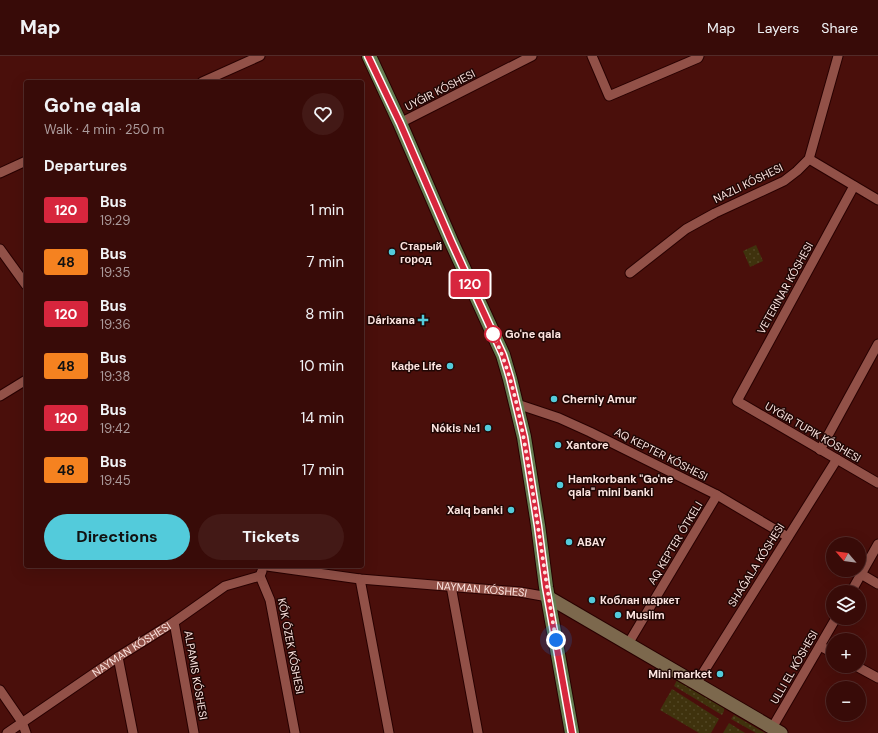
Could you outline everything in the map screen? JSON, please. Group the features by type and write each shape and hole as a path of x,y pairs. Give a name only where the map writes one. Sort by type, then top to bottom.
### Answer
{"main road":[{"path":"368,56 400,123 451,241 503,355 517,404 524,437 548,598 572,733"},
{"name":"NAYMAN KÓSHESI","path":"548,598 777,730"}],"street":[{"path":"206,80 260,56"},
{"path":"400,123 532,56"},
{"path":"592,56 609,96 698,58 699,56"},
{"path":"630,273 686,229 715,213 784,181 798,171 809,159 838,56"},
{"path":"809,159 878,200"},
{"path":"0,173 24,162"},
{"name":"VETERINAR KÓSHESI","path":"820,450 736,401 854,186"},
{"path":"0,249 24,282"},
{"path":"878,344 820,450 878,483"},
{"path":"0,396 24,381"},
{"name":"AQ KEPTER KÓSHESI","path":"517,404 559,418 590,432 717,495 788,537"},
{"name":"SHAǴALA KÓSHESI","path":"696,684 837,459"},
{"name":"AQ KEPTER ÓTKELI","path":"628,644 717,495"},
{"path":"866,565 878,544"},
{"path":"260,576 265,568"},
{"name":"NAYMAN KÓSHESI","path":"280,568 360,579 520,592 548,598"},
{"name":"NAYMAN KÓSHESI","path":"7,733 118,657 174,622 225,586 260,576"},
{"name":"KÓK ÓZEK KÓSHESI","path":"260,576 270,600 295,733"},
{"path":"866,577 878,584"},
{"path":"360,579 389,733"},
{"path":"451,586 478,733"},
{"path":"174,622 194,733"},
{"path":"777,730 832,625"},
{"path":"820,646 826,649"},
{"path":"118,657 133,733"},
{"path":"866,671 878,678"},
{"path":"0,690 22,722 26,733"}],"shaded area":[{"path":"756,245 763,261 750,267 743,251"},
{"path":"677,680 724,708 722,715 674,686"},
{"path":"672,689 719,719 711,733 699,733 660,710"},
{"path":"734,715 765,733 756,733 731,719"},
{"path":"729,723 745,733 723,733"}],"bus line":[{"name":"120","path":"368,56 400,123 451,241 503,355 510,378 524,437 546,587 572,733"}],"place":[{"name":"Старый город","path":"392,252"},
{"name":"Dárixana","path":"423,320"},
{"name":"Go'ne qala","path":"493,334"},
{"name":"Кафе Life","path":"450,366"},
{"name":"Cherniy Amur","path":"554,399"},
{"name":"Nókis №1","path":"488,428"},
{"name":"Xantore","path":"558,445"},
{"name":"Hamkorbank \"Go'ne qala\" mini banki","path":"560,485"},
{"name":"Xalq banki","path":"511,510"},
{"name":"ABAY","path":"569,542"},
{"name":"Коблан маркет","path":"592,600"},
{"name":"Muslim","path":"618,615"},
{"name":"Mini market","path":"720,674"}],"route":[{"path":"493,334 503,355 510,378 524,437 546,587 556,640"}]}
